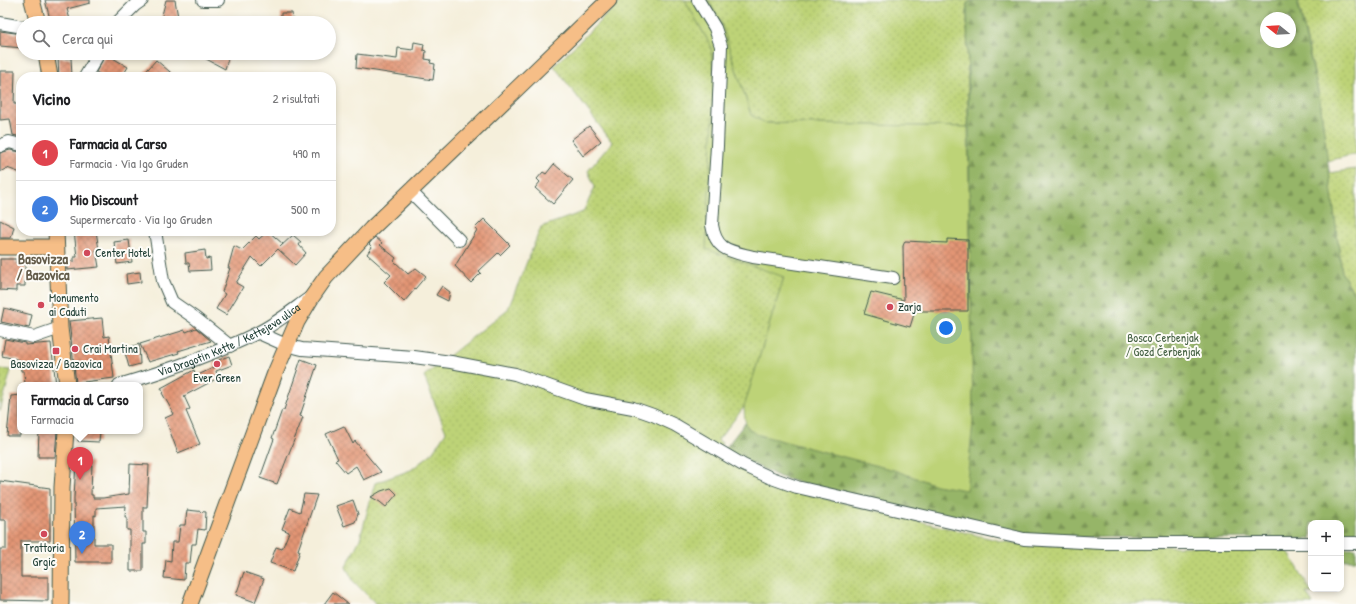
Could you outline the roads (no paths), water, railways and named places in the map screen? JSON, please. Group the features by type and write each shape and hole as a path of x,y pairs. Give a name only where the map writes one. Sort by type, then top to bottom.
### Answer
{"main road":[{"path":"32,0 36,16"},
{"path":"190,604 275,372 297,322 312,297 326,277 352,249 609,0"},
{"path":"47,60 49,72"},
{"path":"56,236 60,328 67,382"},
{"path":"0,247 56,247"},
{"path":"61,604 62,487 66,434"}],"street":[{"path":"125,16 142,0"},
{"path":"203,0 218,0"},
{"path":"698,0 715,28 721,46 718,146 712,225 714,236 720,246 731,251 753,257 893,278"},
{"path":"0,23 16,26"},
{"path":"88,72 95,60"},
{"path":"0,146 9,142 16,144"},
{"path":"411,192 459,240"},
{"path":"156,236 163,280 172,302 230,346"},
{"name":"Via Dragotin Kette / Kettejeva ulica","path":"129,382 161,372 230,346 259,332 312,297"},
{"path":"0,330 34,337 60,328"},
{"path":"259,332 286,345 302,349 414,357 451,362 515,374 585,399 633,408 675,425 718,452 756,471 797,487 1024,539 1102,542 1308,543"},
{"path":"1344,543 1356,543"}],"place":[{"name":"Center Hotel","path":"87,253"},
{"name":"Monumento ai Caduti","path":"41,305"},
{"name":"Zarja","path":"890,307"},
{"name":"Crai Martina","path":"75,349"},
{"name":"Basovizza / Bazovica","path":"56,351"},
{"name":"Ever Green","path":"217,364"},
{"name":"Farmacia al Carso","path":"80,480"},
{"name":"Trattoria Grgic","path":"44,534"},
{"name":"Mio Discount","path":"82,554"}],"district":[{"name":"Basovizza / Bazovica","path":"43,268"}],"park label":[{"name":"Bosco Cerbenjak / Gozd Čerbenjak","path":"1163,345"}]}
